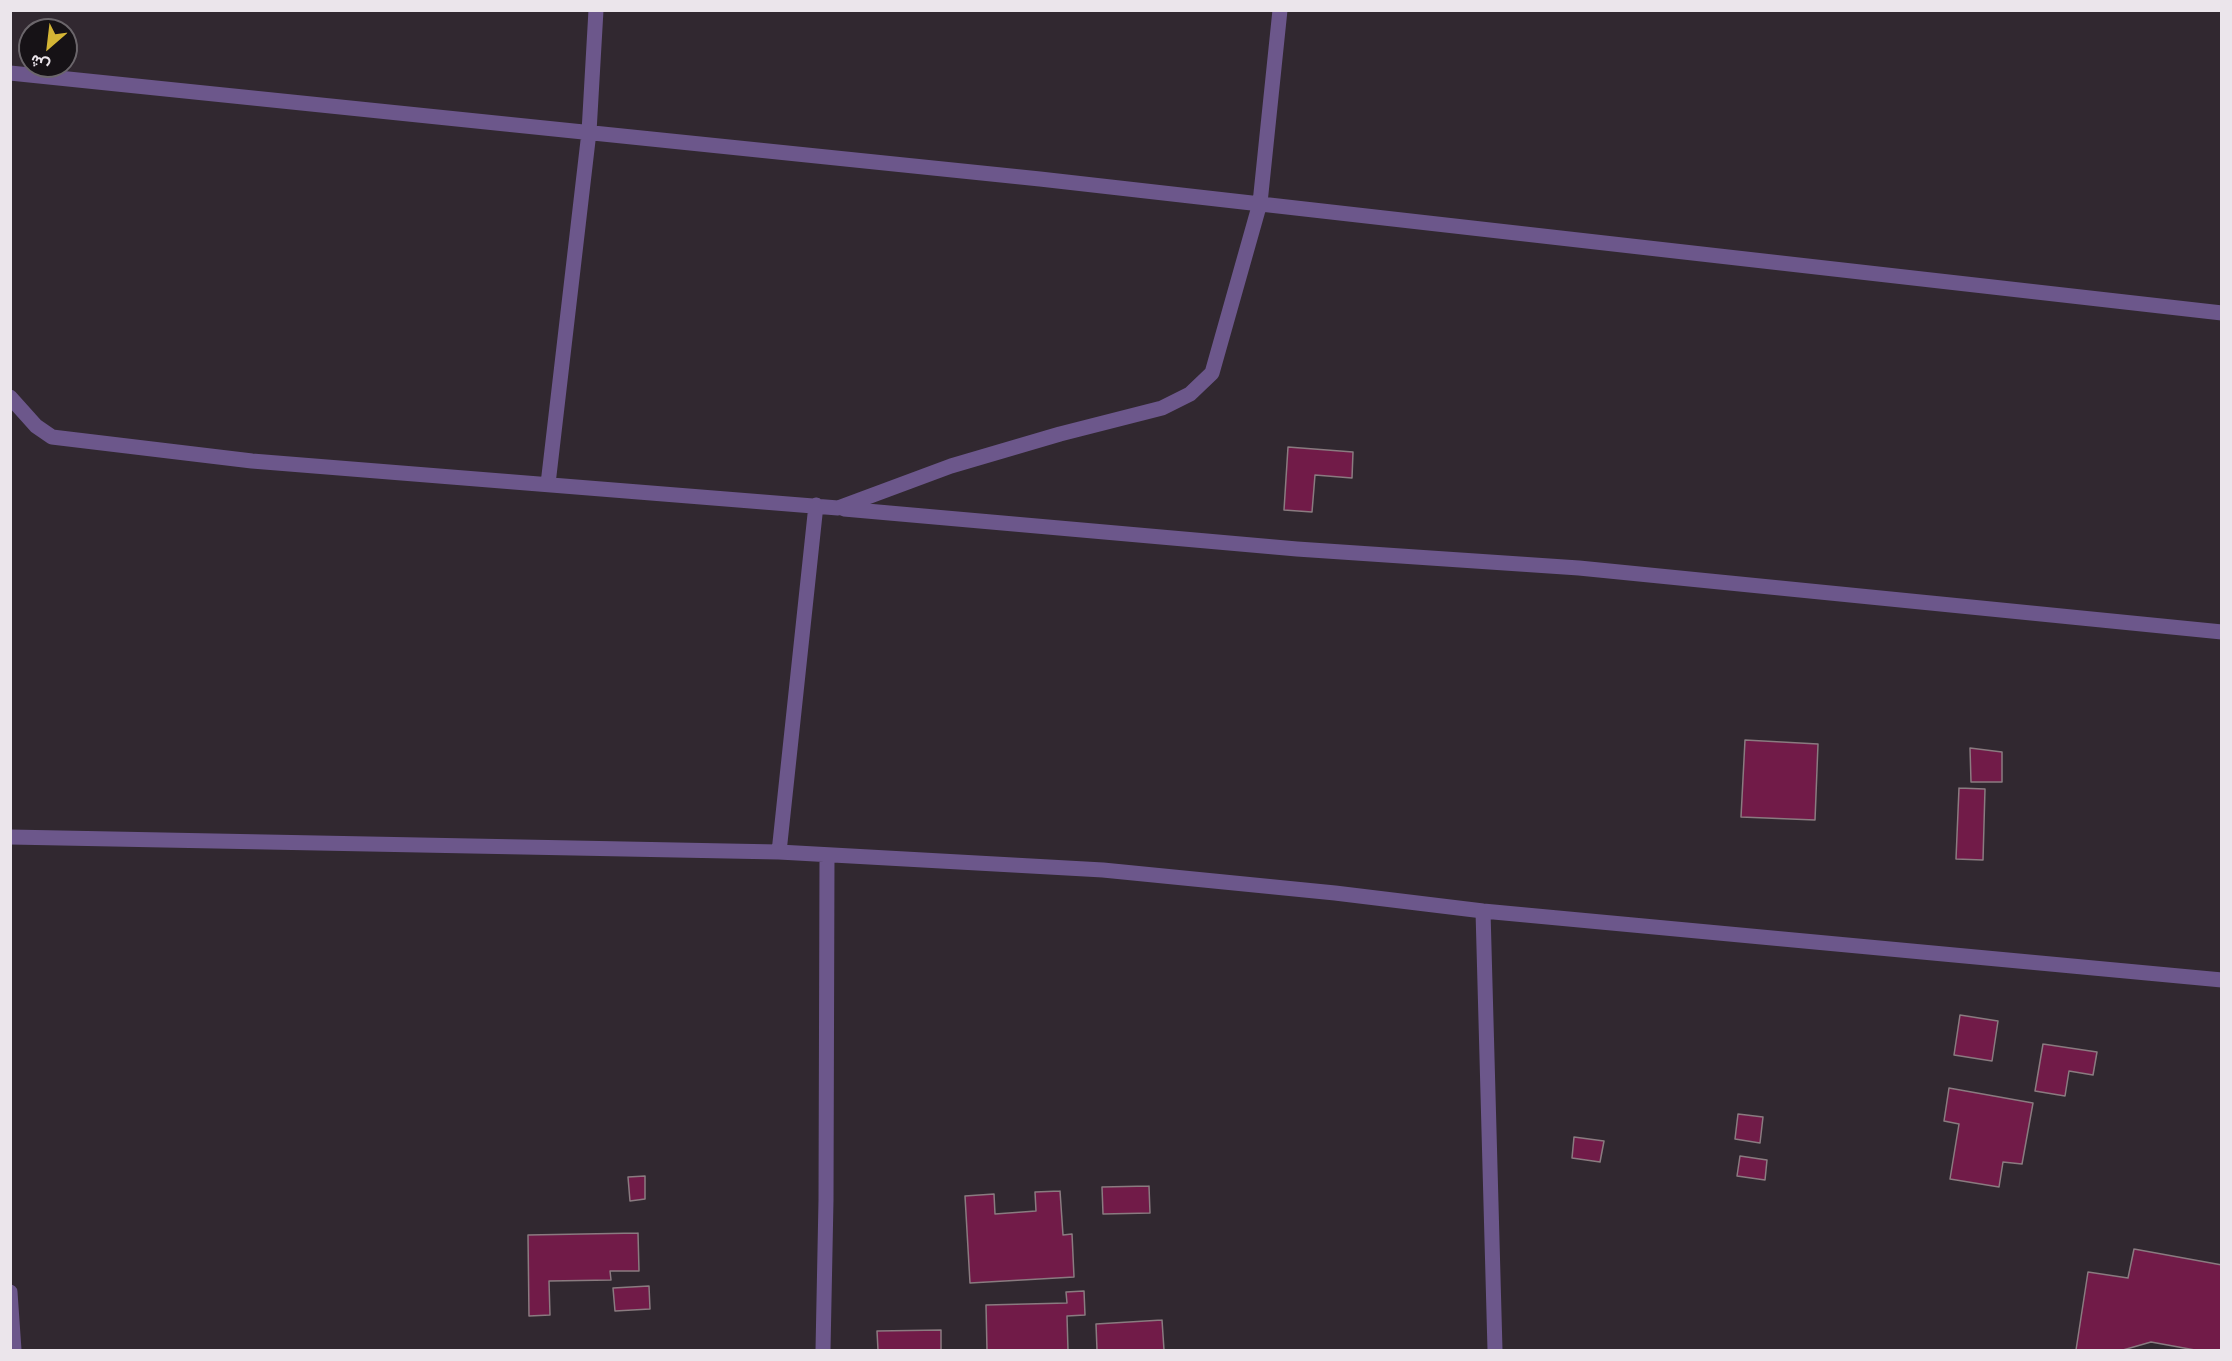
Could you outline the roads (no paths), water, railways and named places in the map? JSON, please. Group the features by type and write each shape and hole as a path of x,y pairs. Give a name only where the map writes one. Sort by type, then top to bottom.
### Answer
{"street":[{"path":"548,484 589,132 596,10"},
{"path":"838,508 951,466 1060,434 1162,408 1190,394 1212,373 1260,203 1280,10"},
{"path":"10,73 1260,203 2222,313"},
{"path":"10,397 36,426 52,437 252,461 816,505 1285,548 1579,568 2222,632"},
{"path":"779,852 816,505"},
{"path":"10,837 779,852 1103,870 1335,893 1483,911 2222,980"},
{"path":"823,1350 827,855"},
{"path":"1483,911 1495,1350"},
{"path":"10,1292 14,1350"}]}
